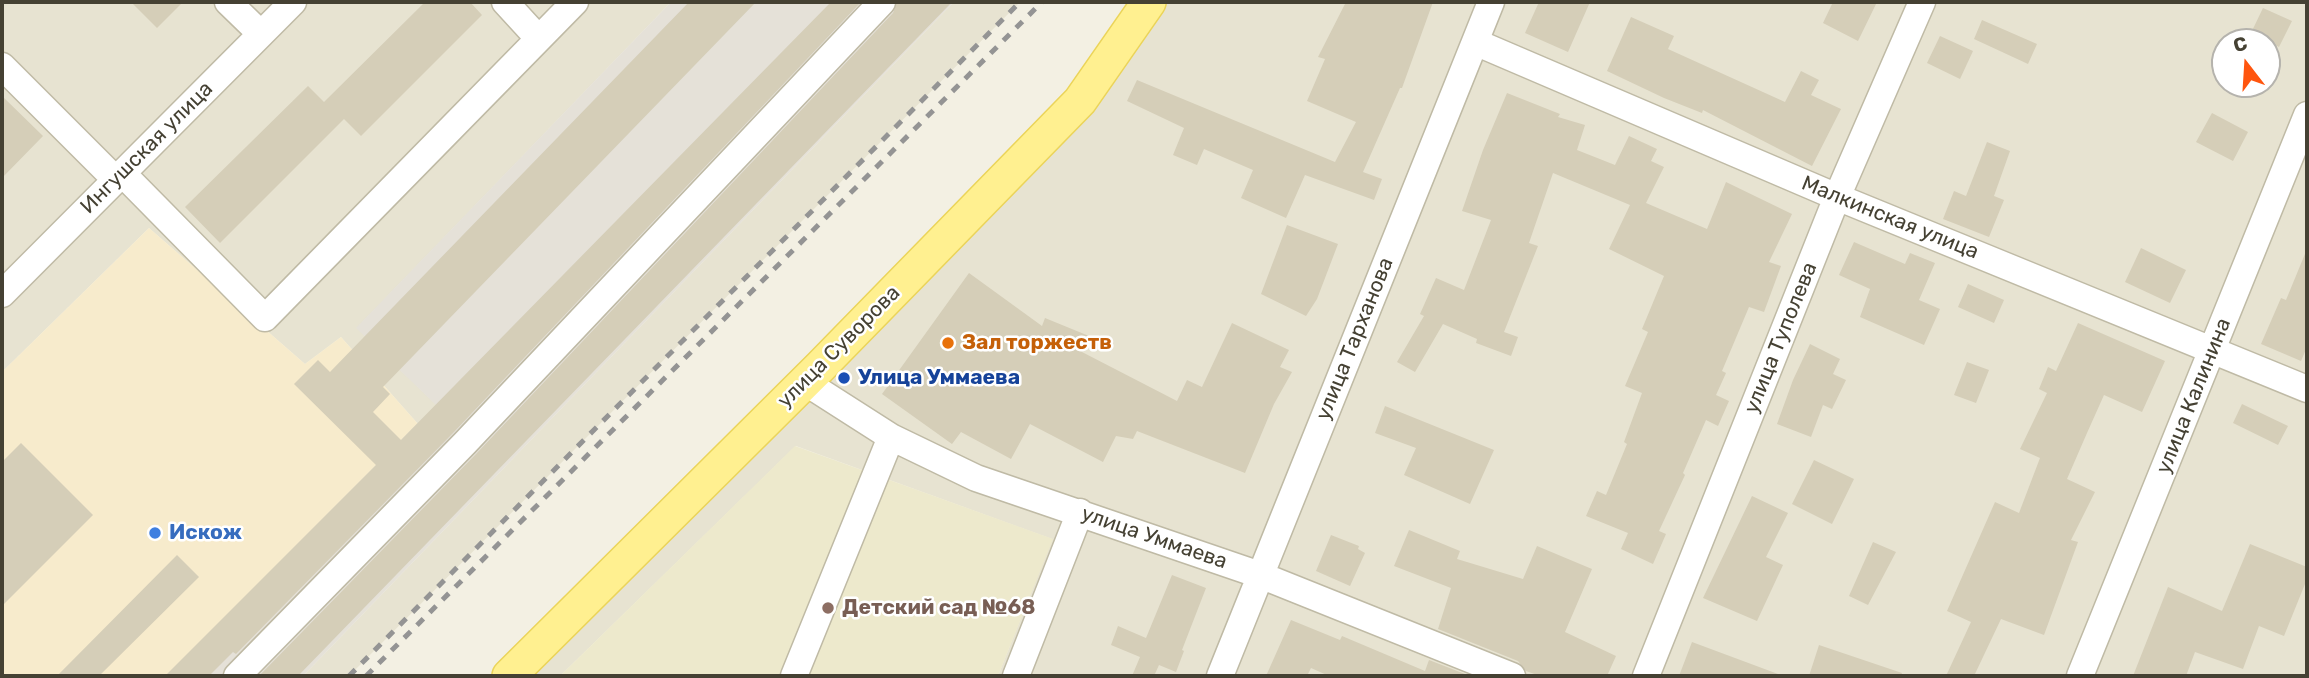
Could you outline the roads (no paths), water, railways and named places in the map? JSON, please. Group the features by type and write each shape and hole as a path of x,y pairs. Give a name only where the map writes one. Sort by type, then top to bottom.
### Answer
{"main road":[{"name":"улица Суворова","path":"509,676 805,382 1080,101 1149,2"}],"street":[{"path":"228,2 261,34"},
{"name":"Ингушская улица","path":"2,293 293,2"},
{"path":"505,2 538,38"},
{"path":"2,66 265,318 575,2"},
{"path":"237,676 465,443 882,2"},
{"name":"улица Тарханова","path":"1220,676 1491,2"},
{"name":"улица Туполева","path":"1646,676 1838,197 1922,2"},
{"name":"Малкинская улица","path":"1475,43 1838,197 2307,389"},
{"name":"улица Калинина","path":"2080,676 2307,115"},
{"name":"улица Уммаева","path":"805,382 891,437 976,478 1260,575 1512,676"},
{"path":"793,676 891,437"},
{"path":"1016,676 1080,512"}],"railway":[{"path":"349,676 1020,2"},
{"path":"366,676 1042,2"}],"place":[{"name":"Зал торжеств","path":"948,343"},
{"name":"Улица Уммаева","path":"844,378"},
{"name":"Искож","path":"155,533"},
{"name":"Детский сад №68","path":"828,608"}]}
